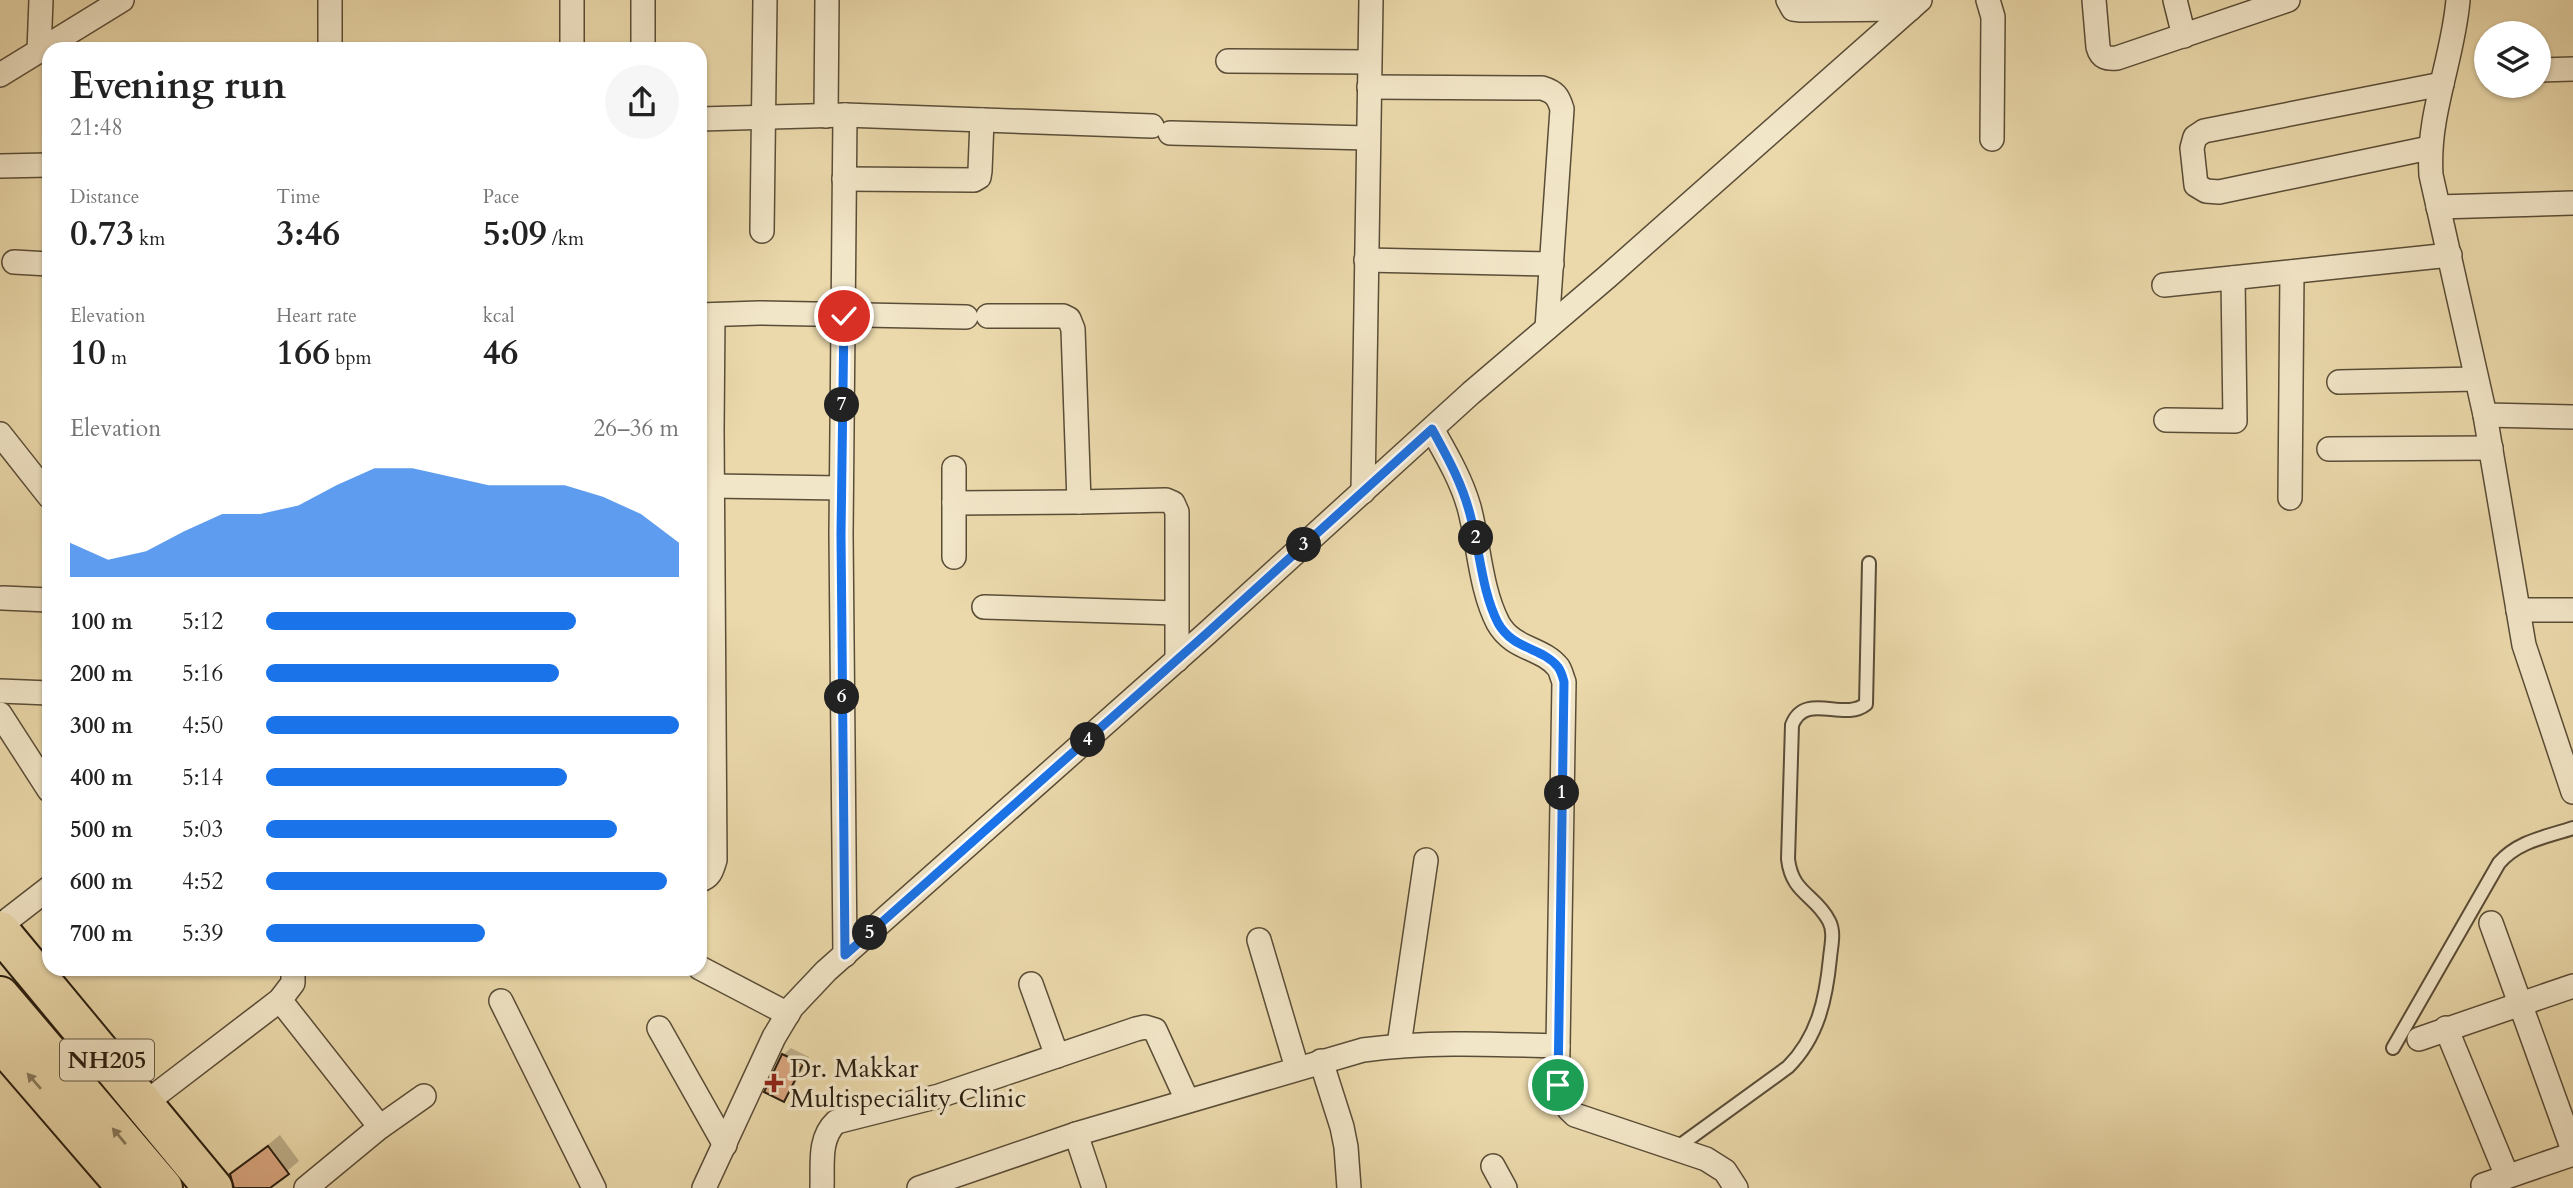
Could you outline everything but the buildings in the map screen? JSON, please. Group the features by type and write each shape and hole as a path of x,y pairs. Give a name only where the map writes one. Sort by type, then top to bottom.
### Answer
{"highway":[{"name":"NH205","path":"0,931 214,1188"},
{"path":"0,959 194,1188"},
{"path":"0,996 163,1188"},
{"name":"NH205","path":"0,1041 124,1187"}],"street":[{"path":"39,51 41,0"},
{"path":"54,42 122,0"},
{"path":"330,0 330,42"},
{"path":"572,0 572,42"},
{"path":"643,0 643,42"},
{"path":"762,232 765,0"},
{"path":"827,0 835,116 844,179 841,488 845,955"},
{"path":"1363,492 1371,0"},
{"path":"1788,0 1793,9 1801,10 1915,5"},
{"path":"1988,0 1993,17 1992,139"},
{"path":"2094,0 2098,47 2100,54 2107,59 2185,36 2288,0"},
{"path":"2175,0 2185,36"},
{"path":"2458,0 2455,32 2435,111 2429,148 2431,175 2485,415 2524,645 2573,792"},
{"path":"704,1188 774,1037 788,1014 826,971 1177,660 1432,429 1915,5"},
{"path":"0,75 42,49"},
{"path":"1228,61 1369,62"},
{"path":"2551,70 2573,69"},
{"path":"2429,148 2218,192 2206,191 2196,185 2192,148 2194,137 2204,131 2442,84"},
{"path":"1369,87 1542,88 1553,91 1558,97 1562,109 1547,328"},
{"path":"707,119 835,116 982,120 1368,138"},
{"path":"844,179 974,180 979,177 980,171 982,120"},
{"path":"0,166 42,165"},
{"path":"2438,206 2573,203"},
{"path":"2164,285 2450,255"},
{"path":"1366,260 1552,264"},
{"path":"14,262 42,264"},
{"path":"2290,498 2292,272"},
{"path":"2165,421 2235,421 2233,278"},
{"path":"707,315 759,313 844,316 1063,316 1069,319 1073,329 1079,502"},
{"path":"707,344 712,486 715,860 707,877"},
{"path":"2339,382 2476,379"},
{"path":"2485,415 2573,417"},
{"path":"1432,429 1464,491 1490,600 1498,622 1506,634 1518,644 1549,659 1559,668 1564,682 1558,1046 1558,1085 1563,1105 1575,1115 1706,1159 1725,1171 1736,1188"},
{"path":"0,434 42,487"},
{"path":"2329,449 2491,448"},
{"path":"954,468 954,557"},
{"path":"712,486 841,488"},
{"path":"954,503 1166,500 1173,503 1177,512 1177,660"},
{"path":"3,598 42,600"},
{"path":"984,607 1176,613"},
{"path":"2518,610 2573,610"},
{"path":"0,691 42,693"},
{"path":"0,714 42,779"},
{"path":"1399,1045 1426,860"},
{"path":"0,926 42,893"},
{"path":"2483,1185 2573,1152 2491,923"},
{"path":"1259,940 1297,1068"},
{"path":"707,972 788,1014"},
{"path":"144,1104 280,1000 293,983 293,976"},
{"path":"1031,984 1056,1056"},
{"path":"2419,1039 2573,986"},
{"path":"280,1000 380,1127"},
{"path":"501,1001 594,1188"},
{"path":"822,1188 823,1142 827,1131 835,1122 939,1096 1136,1029 1145,1027 1155,1030 1187,1100"},
{"path":"659,1028 725,1144"},
{"path":"2446,1028 2507,1176"},
{"path":"919,1188 1076,1134 1363,1050 1399,1045 1468,1043 1558,1046"},
{"path":"1321,1061 1342,1127 1349,1188"},
{"path":"306,1188 380,1127 424,1096"},
{"path":"1076,1134 1094,1188"},
{"path":"1493,1166 1505,1188"}],"lane":[{"path":"1675,1149 1802,1052 1815,1029 1826,996 1833,936 1830,922 1820,907 1795,883 1788,859 1792,725 1796,715 1805,710 1854,709 1866,704 1869,563"},
{"path":"2393,1048 2499,863 2508,853 2525,843 2573,828"}],"place":[{"name":"Dr. Makkar Multispeciality Clinic","path":"774,1083"}],"route":[{"path":"844,316 841,534 845,955 1432,429 1464,491 1490,600 1498,622 1506,634 1518,644 1549,659 1559,668 1564,682 1558,1085"}]}
